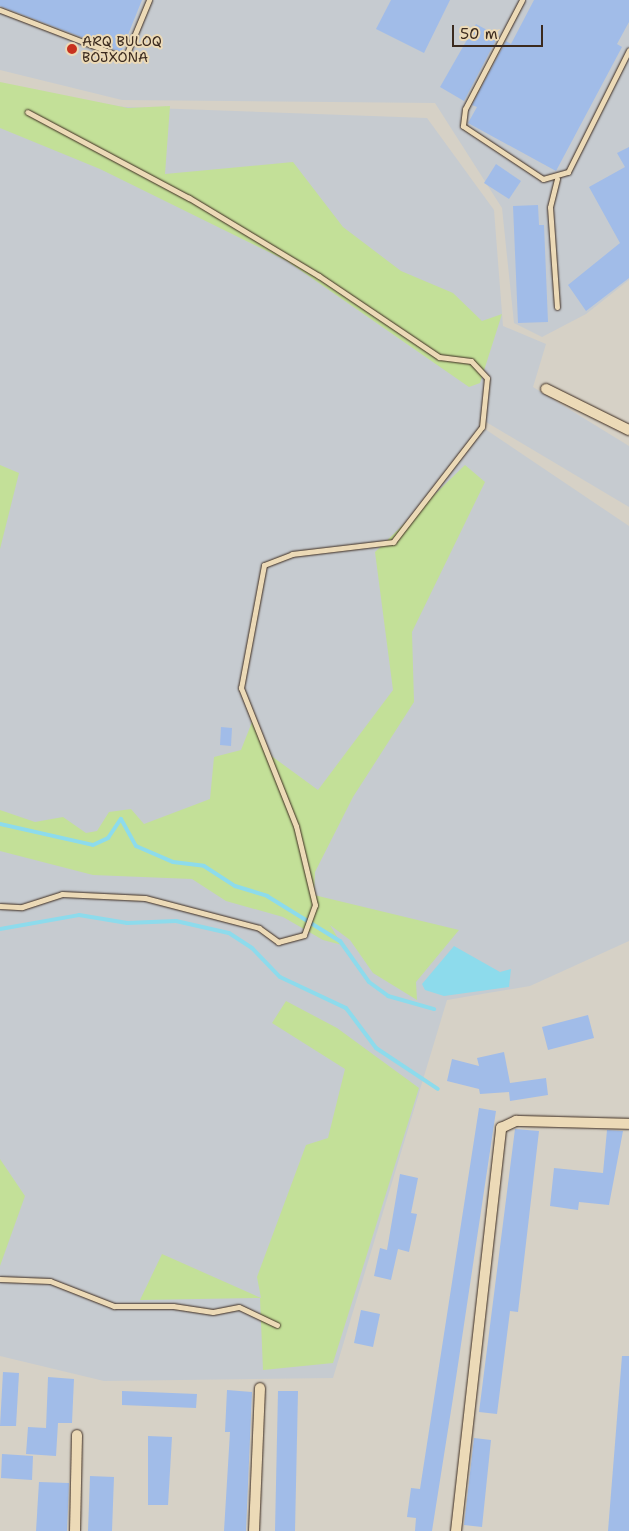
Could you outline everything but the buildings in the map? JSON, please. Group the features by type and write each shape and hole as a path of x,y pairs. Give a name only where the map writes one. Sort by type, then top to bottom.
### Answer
{"street":[{"path":"546,389 629,430"},
{"path":"456,1531 501,1128 516,1121 629,1124"},
{"path":"254,1531 260,1388"},
{"path":"74,1531 77,1435"}],"lane":[{"path":"0,10 125,58 149,0"},
{"path":"522,0 465,109 463,126 542,179 557,178 568,172 629,50"},
{"path":"0,906 22,907 62,894 145,898 259,928 278,942 304,935 315,905 296,826 241,688 264,565 292,554 393,542 482,427 486,378 472,361 439,357 286,256 27,112"},
{"path":"557,178 550,207 557,306"},
{"path":"0,1279 50,1281 114,1306 213,1312 239,1307 277,1325"}],"shaded area":[{"name":"ARQ BULOQ BOJXONA","path":"0,0 629,0 629,280 586,314 542,337 514,323 502,208 435,103 122,100 0,70"},
{"path":"0,89 125,107 427,118 494,210 503,326 546,344 533,387 629,446 629,507 481,419 479,425 629,526 629,941 530,986 447,1000 333,1378 104,1381 0,1356"}],"green space":[{"path":"0,82 128,108 170,106 165,174 293,162 343,227 401,271 453,293 482,321 502,314 480,383 469,387 287,261 100,169 0,128"},
{"path":"0,465 19,473 0,549"},
{"path":"465,465 485,482 412,632 414,702 353,797 315,872 314,895 459,930 416,982 417,1000 373,973 350,940 330,925 342,945 323,940 283,917 226,901 192,879 93,875 0,851 0,810 35,822 63,817 86,833 97,831 109,812 131,809 144,824 210,799 214,757 241,750 252,722 266,752 318,790 393,690 375,552"},
{"path":"286,1001 337,1028 419,1088 333,1363 263,1370 260,1298 140,1300 162,1254 261,1298 257,1277 306,1145 328,1138 345,1069 272,1023"},
{"path":"0,1159 25,1196 0,1266"}],"water":[{"path":"454,946 500,972 511,969 509,987 444,996 425,990 422,984"}],"waterway":[{"path":"0,824 93,845 108,838 121,819 136,846 173,862 204,866 235,886 267,896 340,941 369,982 388,996 434,1009"},
{"path":"0,929 79,915 127,923 176,921 229,933 252,948 280,977 346,1008 376,1048 438,1089"}],"place":[{"name":"ARQ BULOQ BOJXONA","path":"72,49"}]}
